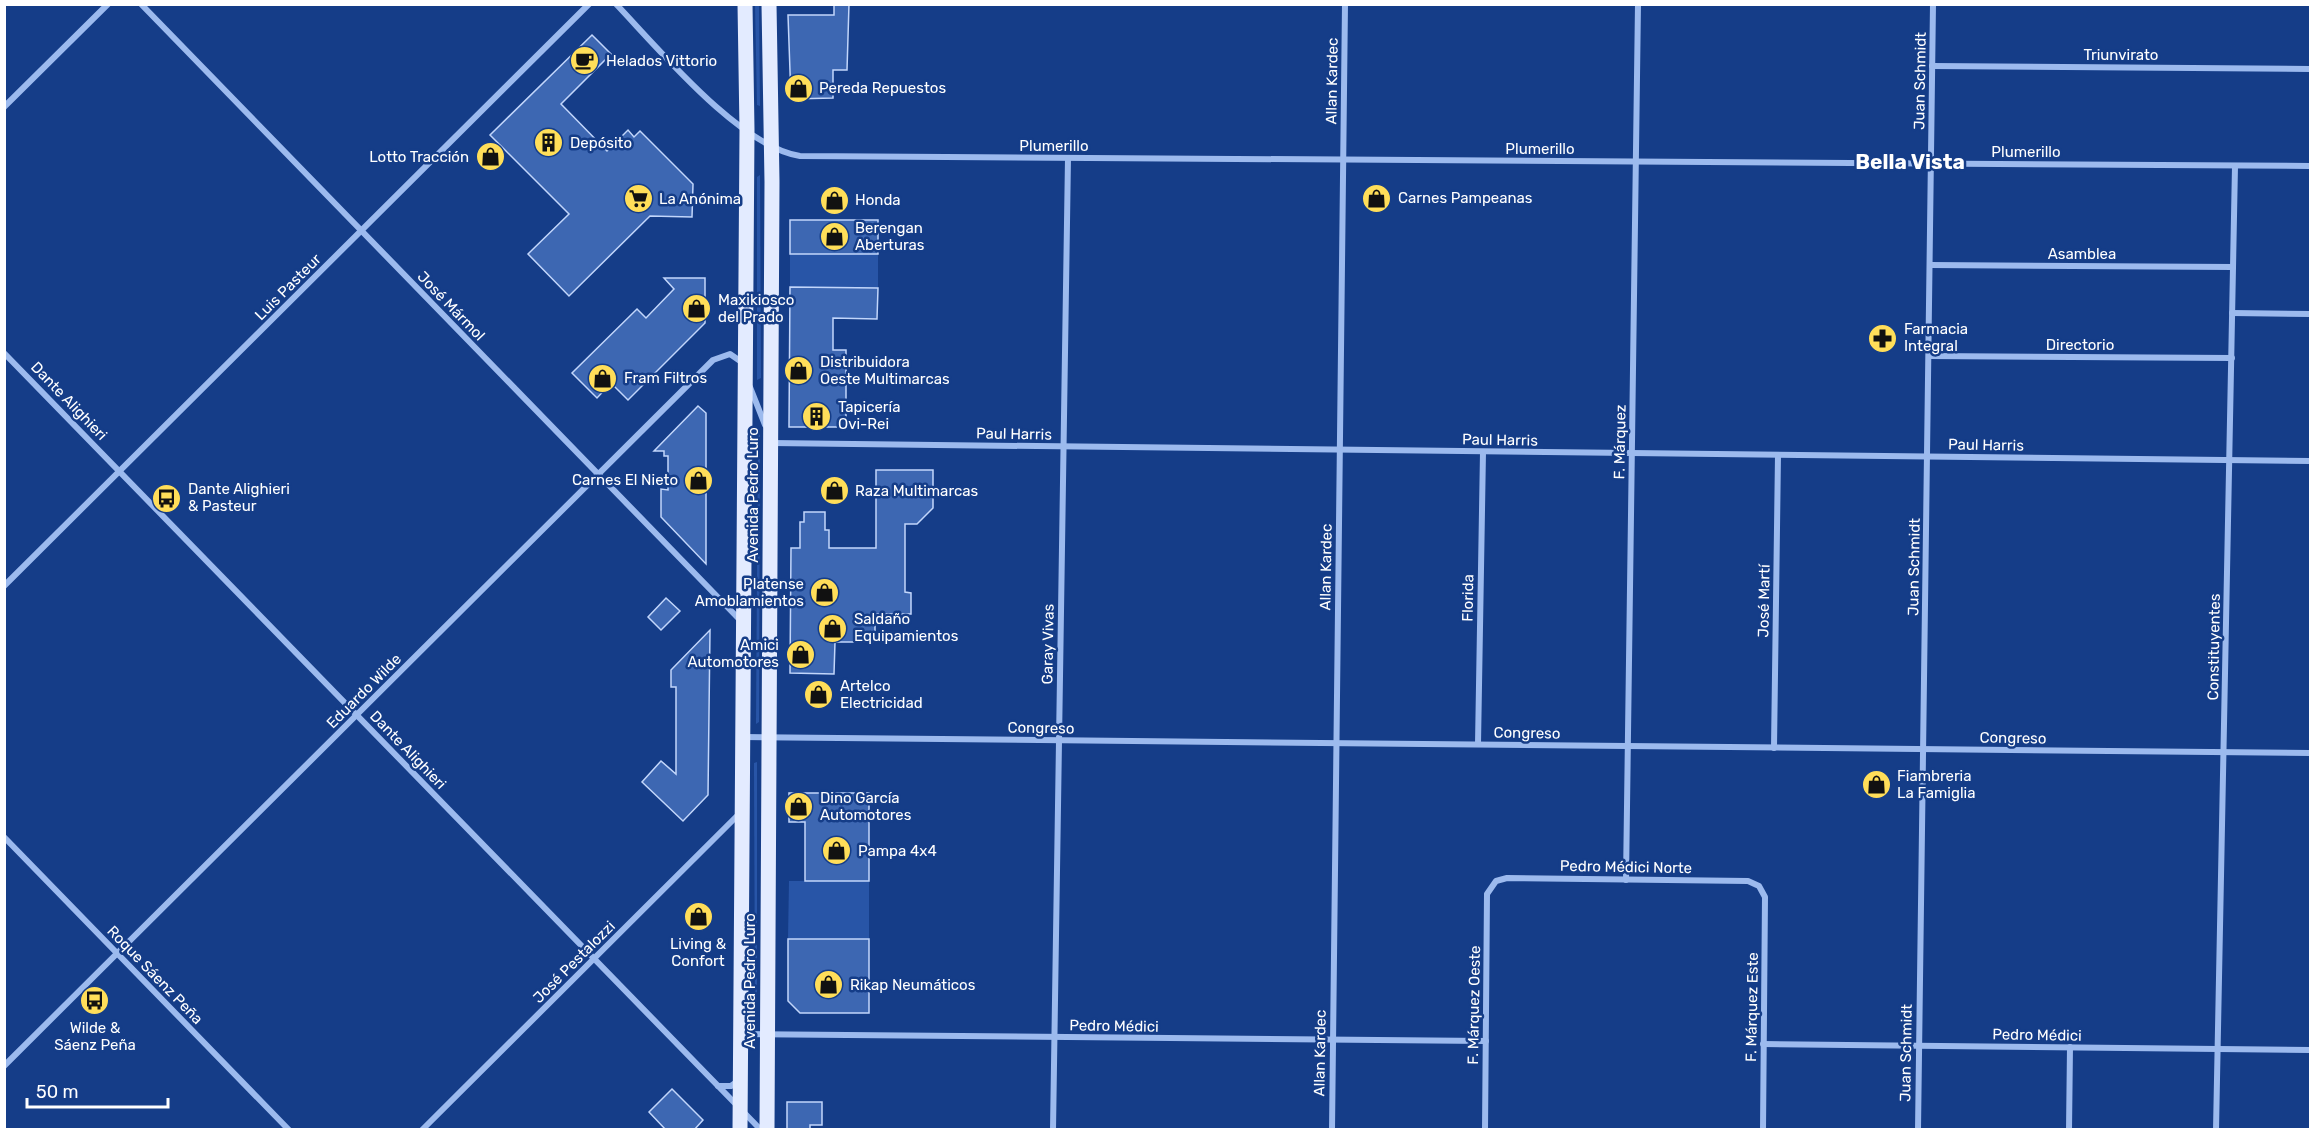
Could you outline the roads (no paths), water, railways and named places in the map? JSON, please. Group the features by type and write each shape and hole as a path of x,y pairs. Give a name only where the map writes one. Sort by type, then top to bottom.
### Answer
{"main road":[{"name":"Avenida Pedro Luro","path":"740,1130 747,130 745,4"},
{"name":"Avenida Pedro Luro","path":"767,1130 772,145 769,4"}],"street":[{"path":"4,107 108,4"},
{"name":"José Mármol","path":"141,4 744,625"},
{"name":"Luis Pasteur","path":"4,586 589,4"},
{"name":"Plumerillo","path":"616,4 717,109 772,145 787,153 804,156 2310,166"},
{"name":"Allan Kardec","path":"1332,1130 1345,4"},
{"name":"F. Márquez","path":"1626,880 1638,4"},
{"name":"Juan Schmidt","path":"1918,1130 1933,4"},
{"name":"Triunvirato","path":"1932,66 2310,69"},
{"name":"Garay Vivas","path":"1053,1130 1068,158"},
{"name":"Constituyentes","path":"2216,1130 2235,166"},
{"name":"Asamblea","path":"1930,265 2233,267"},
{"path":"2232,313 2310,314"},
{"name":"Dante Alighieri","path":"4,353 761,1130"},
{"name":"Eduardo Wilde","path":"4,1066 717,358 726,354 735,355 745,367"},
{"name":"Directorio","path":"1929,356 2232,358"},
{"path":"745,367 771,443"},
{"name":"Paul Harris","path":"771,443 2310,461"},
{"name":"Florida","path":"1478,744 1483,452"},
{"name":"José Martí","path":"1774,747 1778,455"},
{"name":"Congreso","path":"743,737 2310,753"},
{"name":"José Pestalozzi","path":"422,1130 742,811"},
{"name":"Roque Sáenz Peña","path":"4,837 289,1130"},
{"name":"Pedro Médici Norte","path":"1493,883 1508,878 1748,881 1759,886"},
{"name":"F. Márquez Oeste","path":"1485,1130 1487,894 1493,883"},
{"name":"F. Márquez Este","path":"1759,886 1765,897 1762,1130"},
{"name":"Pedro Médici","path":"741,1034 1486,1041"},
{"name":"Pedro Médici","path":"1763,1044 2310,1050"},
{"path":"2069,1130 2070,1047"},
{"path":"718,1086 731,1086 741,1078"}],"place":[{"name":"Helados Vittorio","path":"585,61"},
{"name":"Pereda Repuestos","path":"798,88"},
{"name":"Depósito","path":"549,143"},
{"name":"Lotto Tracción","path":"490,157"},
{"name":"Carnes Pampeanas","path":"1377,198"},
{"name":"La Anónima","path":"638,199"},
{"name":"Honda","path":"834,200"},
{"name":"Berengan Aberturas","path":"834,237"},
{"name":"Maxikiosco del Prado","path":"697,309"},
{"name":"Farmacia Integral","path":"1883,338"},
{"name":"Distribuidora Oeste Multimarcas","path":"799,371"},
{"name":"Fram Filtros","path":"603,378"},
{"name":"Tapicería Ovi-Rei","path":"817,416"},
{"name":"Carnes El Nieto","path":"699,480"},
{"name":"Raza Multimarcas","path":"834,491"},
{"name":"Dante Alighieri & Pasteur","path":"167,498"},
{"name":"Platense Amoblamientos","path":"825,593"},
{"name":"Saldaño Equipamientos","path":"833,628"},
{"name":"Amici Automotores","path":"800,654"},
{"name":"Artelco Electricidad","path":"819,695"},
{"name":"Fiambreria La Famiglia","path":"1876,785"},
{"name":"Dino García Automotores","path":"799,807"},
{"name":"Pampa 4x4","path":"837,851"},
{"name":"Living & Confort","path":"698,917"},
{"name":"Rikap Neumáticos","path":"829,985"},
{"name":"Wilde & Sáenz Peña","path":"95,1001"}],"district":[{"name":"Bella Vista","path":"1910,162"}]}
